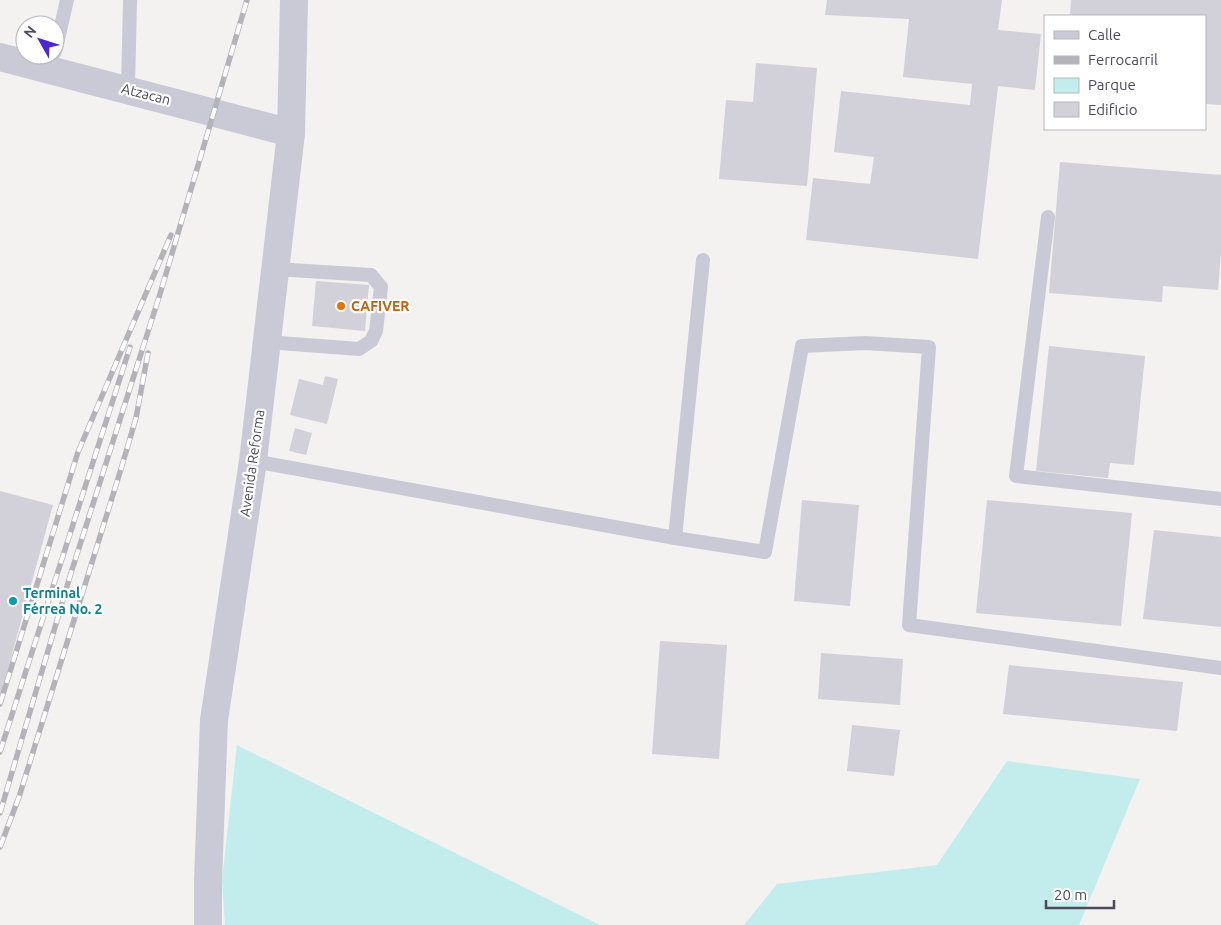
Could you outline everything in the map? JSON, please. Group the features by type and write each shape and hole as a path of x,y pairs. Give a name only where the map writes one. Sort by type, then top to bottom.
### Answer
{"street":[{"name":"Avenida Reforma","path":"208,925 214,720 253,461 291,132 294,0"},
{"name":"Atzacan","path":"0,57 15,58"},
{"name":"Atzacan","path":"65,64 128,89 291,132"}],"lane":[{"path":"63,15 67,0"},
{"path":"128,89 130,0"},
{"path":"1048,217 1016,476 1221,500"},
{"path":"675,538 703,260"},
{"path":"267,342 359,349 371,341 378,322 381,286 371,275 275,269"},
{"path":"253,461 675,538 765,552 802,346 865,343 929,347 910,625 1221,668"}],"green space":[{"path":"237,745 600,925 225,925 222,880"},
{"path":"1007,761 1140,779 1079,925 744,925 777,884 937,865"}],"building":[{"path":"827,0 1002,0 998,30 1041,34 1035,90 998,86 978,259 806,240 813,178 870,184 874,157 834,152 841,91 970,105 972,84 903,77 909,19 825,15"},
{"path":"1071,0 1221,0 1221,105 1206,104 1206,15 1070,15"},
{"path":"756,63 817,68 807,186 719,179 726,100 753,102"},
{"path":"1060,162 1221,175 1221,253 1218,290 1163,286 1162,302 1049,293"},
{"name":"CAFIVER","path":"316,281 369,285 365,331 312,326"},
{"path":"1049,346 1145,356 1134,465 1110,463 1108,478 1036,471"},
{"path":"325,376 338,379 327,424 290,415 299,379 323,385"},
{"path":"295,428 312,433 306,455 289,451"},
{"name":"Terminal Férrea No. 2","path":"0,491 53,505 1,694 0,694"},
{"path":"802,500 859,505 850,606 794,601"},
{"path":"987,500 1132,513 1121,626 976,613"},
{"path":"1154,530 1221,537 1221,627 1143,619"},
{"path":"660,641 727,645 719,759 652,754"},
{"path":"821,653 903,659 900,705 818,699"},
{"path":"1009,665 1183,682 1177,731 1003,714"},
{"path":"852,725 900,730 894,776 847,771"}],"railway":[{"path":"0,813 71,573 160,294 247,0"},
{"path":"0,704 78,452 171,235"},
{"path":"0,752 130,347"},
{"path":"0,847 19,797 121,469 136,418 148,353"}],"place":[{"name":"CAFIVER","path":"341,306"},
{"name":"Terminal Férrea No. 2","path":"13,601"}]}
